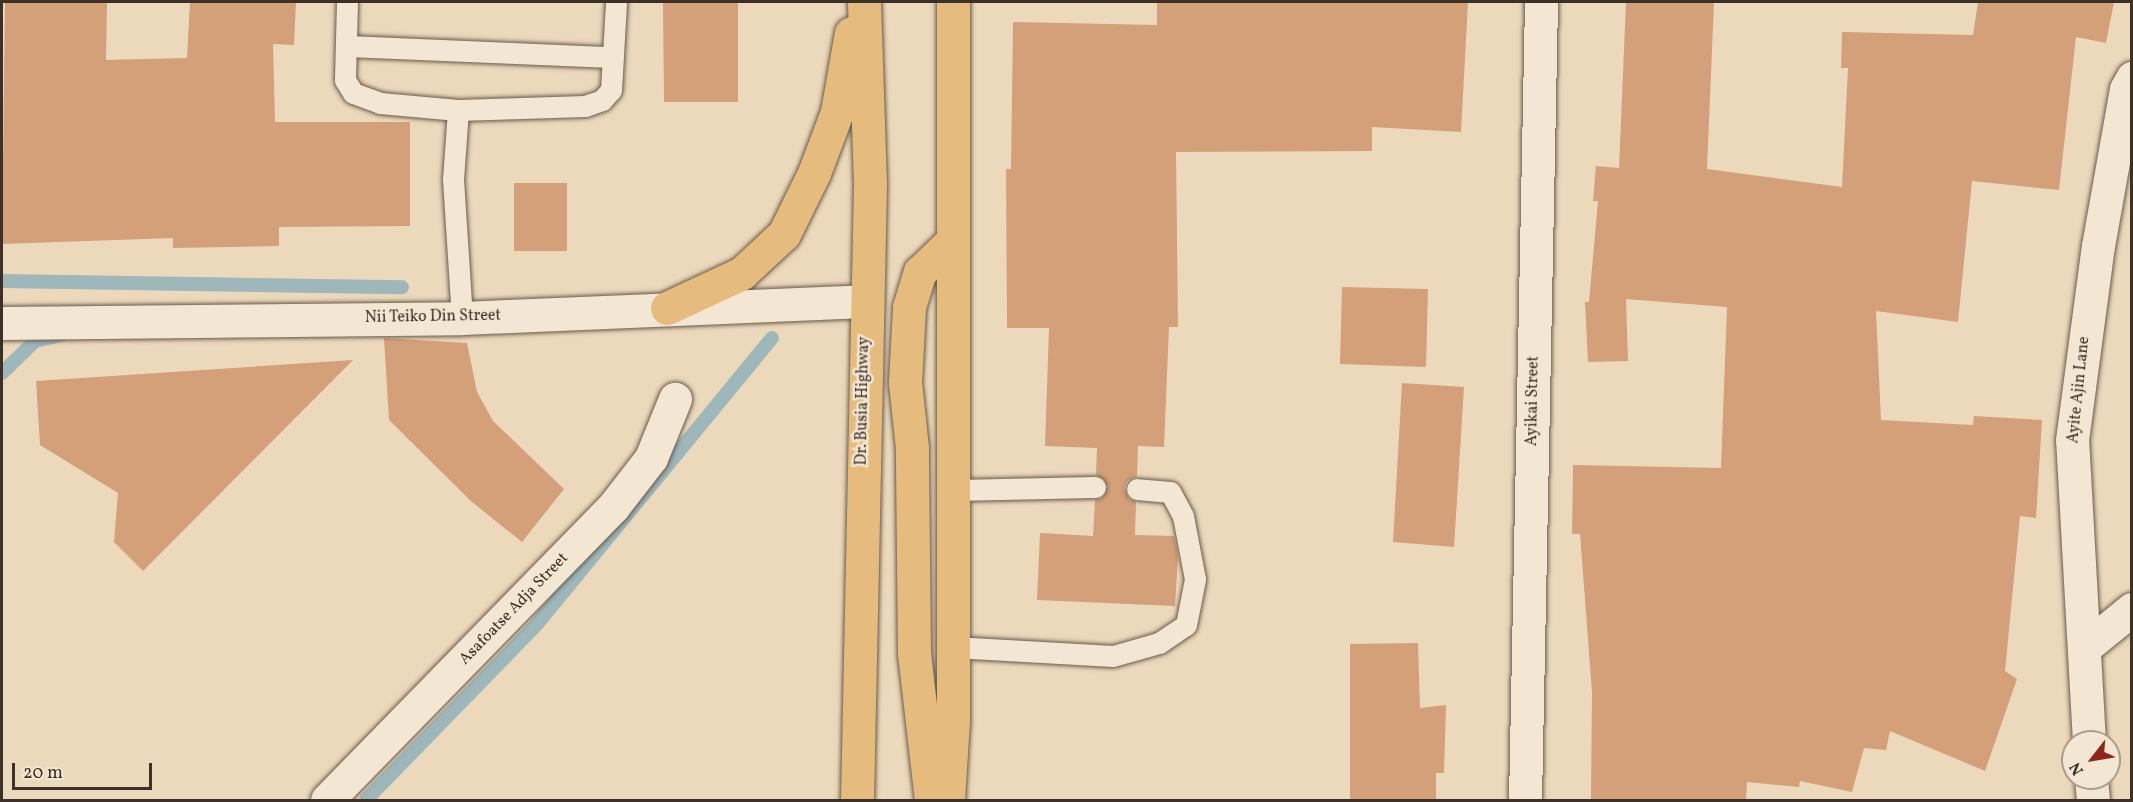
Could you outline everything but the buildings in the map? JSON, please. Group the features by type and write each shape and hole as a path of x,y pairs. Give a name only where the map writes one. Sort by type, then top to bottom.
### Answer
{"highway":[{"path":"667,308 742,273 784,234 814,173 837,111 856,2"},
{"name":"Dr. Busia Highway","path":"857,801 865,300 870,184 864,2"},
{"path":"948,801 953,647 954,490 951,243 952,2"},
{"path":"931,801 914,653 912,448 905,382 909,307 920,272 951,243"}],"street":[{"name":"Ayikai Street","path":"1525,801 1541,2"},
{"name":"Ayite Ajin Lane","path":"2088,730 2072,440 2081,352 2130,86"},
{"name":"Nii Teiko Din Street","path":"5,327 462,318 865,300"},
{"name":"Asafoatse Adja Street","path":"327,801 613,507 651,458 675,399"},
{"path":"2084,648 2132,609"}],"lane":[{"path":"347,2 345,80 353,93 374,102 458,110 585,106 602,100 611,90 615,2"},
{"path":"346,46 613,57"},
{"path":"458,110 453,179 462,318"},
{"path":"954,490 1095,487"},
{"path":"953,647 1113,656 1159,643 1186,625 1195,579 1183,516 1170,492 1137,489"}],"waterway":[{"path":"2,281 402,287"},
{"path":"2,373 35,341 61,335"},
{"path":"366,800 537,624 772,338"}]}
